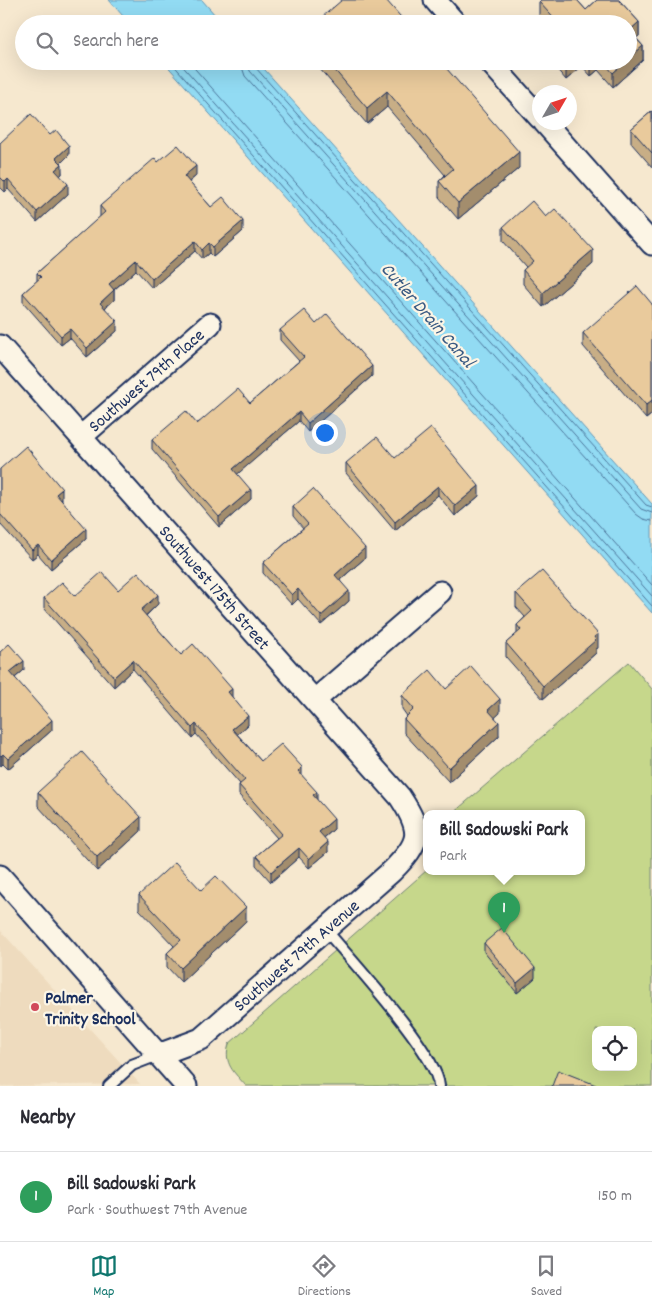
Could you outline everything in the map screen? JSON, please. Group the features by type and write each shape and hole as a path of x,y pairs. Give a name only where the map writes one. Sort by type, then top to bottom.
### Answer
{"street":[{"path":"435,0 448,15"},
{"path":"498,70 532,109"},
{"path":"551,130 652,244"},
{"name":"Southwest 79th Place","path":"82,436 210,324"},
{"name":"Southwest 175th Street","path":"0,346 82,436 400,797 415,823 418,835"},
{"path":"315,700 440,592"},
{"name":"Southwest 79th Avenue","path":"158,1055 201,1040 401,861 415,843 418,835"},
{"path":"0,876 186,1086"}],"lane":[{"path":"326,929 410,1032 438,1076 438,1086"},
{"path":"110,1086 132,1065 158,1055"}],"shaded area":[{"name":"Palmer Trinity School","path":"0,930 140,1084 0,1086"}],"green space":[{"path":"629,662 652,689 652,1086 246,1086 231,1067 227,1057 229,1044 423,874 585,875 585,810 457,810"}],"water":[{"path":"109,0 202,0 215,15 122,15"},
{"name":"Cutler Drain Canal","path":"171,70 265,70 652,504 652,613"}],"building":[{"path":"342,0 386,0 399,15 324,15"},
{"path":"541,0 577,0 586,10 597,0 619,0 633,15 551,15 539,2"},
{"path":"637,40 643,46 637,51"},
{"path":"335,70 448,70 519,152 458,203 439,181 453,169 387,91 367,108"},
{"path":"652,111 652,153 631,129"},
{"path":"31,114 50,135 56,130 69,146 56,158 62,164 55,170 68,184 37,212 8,179 5,182 0,177 0,143"},
{"path":"178,145 196,166 184,176 211,207 223,197 243,221 213,247 209,243 202,250 195,241 152,279 136,260 109,284 114,290 100,303 117,321 87,348 70,329 61,336 23,293 41,277 37,273 105,212 100,206 155,158 158,162"},
{"path":"532,201 546,217 555,209 593,250 543,293 523,270 533,261 503,227"},
{"path":"637,286 652,304 652,400 646,405 583,333"},
{"path":"304,310 316,324 327,314 372,366 308,423 299,412 233,469 251,490 219,517 152,440 186,411 197,424 238,389 250,403 304,357 280,330"},
{"path":"431,428 479,486 455,506 438,486 395,522 346,463 377,437 395,458"},
{"path":"26,446 62,489 56,494 86,529 51,560 38,545 32,550 0,514 0,469"},
{"path":"313,489 365,548 335,575 349,591 321,616 298,589 292,595 263,563 308,524 293,507"},
{"path":"542,571 598,634 594,637 596,640 543,686 506,643 521,630 517,625 532,611 516,593"},
{"path":"102,572 118,590 138,572 158,595 141,610 181,655 193,644 232,689 228,692 248,716 232,729 261,761 281,744 302,767 298,771 317,792 313,795 334,819 319,832 328,842 309,859 299,848 271,872 256,856 282,834 239,785 245,780 196,724 192,728 133,660 114,677 44,598 62,582 75,596"},
{"path":"9,644 24,661 10,672 52,720 8,759 3,754 0,755 0,652"},
{"path":"471,666 500,699 488,710 499,722 449,768 404,719 414,709 402,695 430,670 446,689"},
{"path":"82,752 141,817 97,857 38,792"},
{"path":"175,862 201,890 216,876 246,907 181,968 167,953 181,940 139,895"},
{"path":"502,928 535,968 517,983 484,943"},
{"path":"558,1070 596,1085 552,1086"}],"place":[{"name":"Bill Sadowski Park","path":"504,933"},
{"name":"Palmer Trinity School","path":"35,1007"}]}
